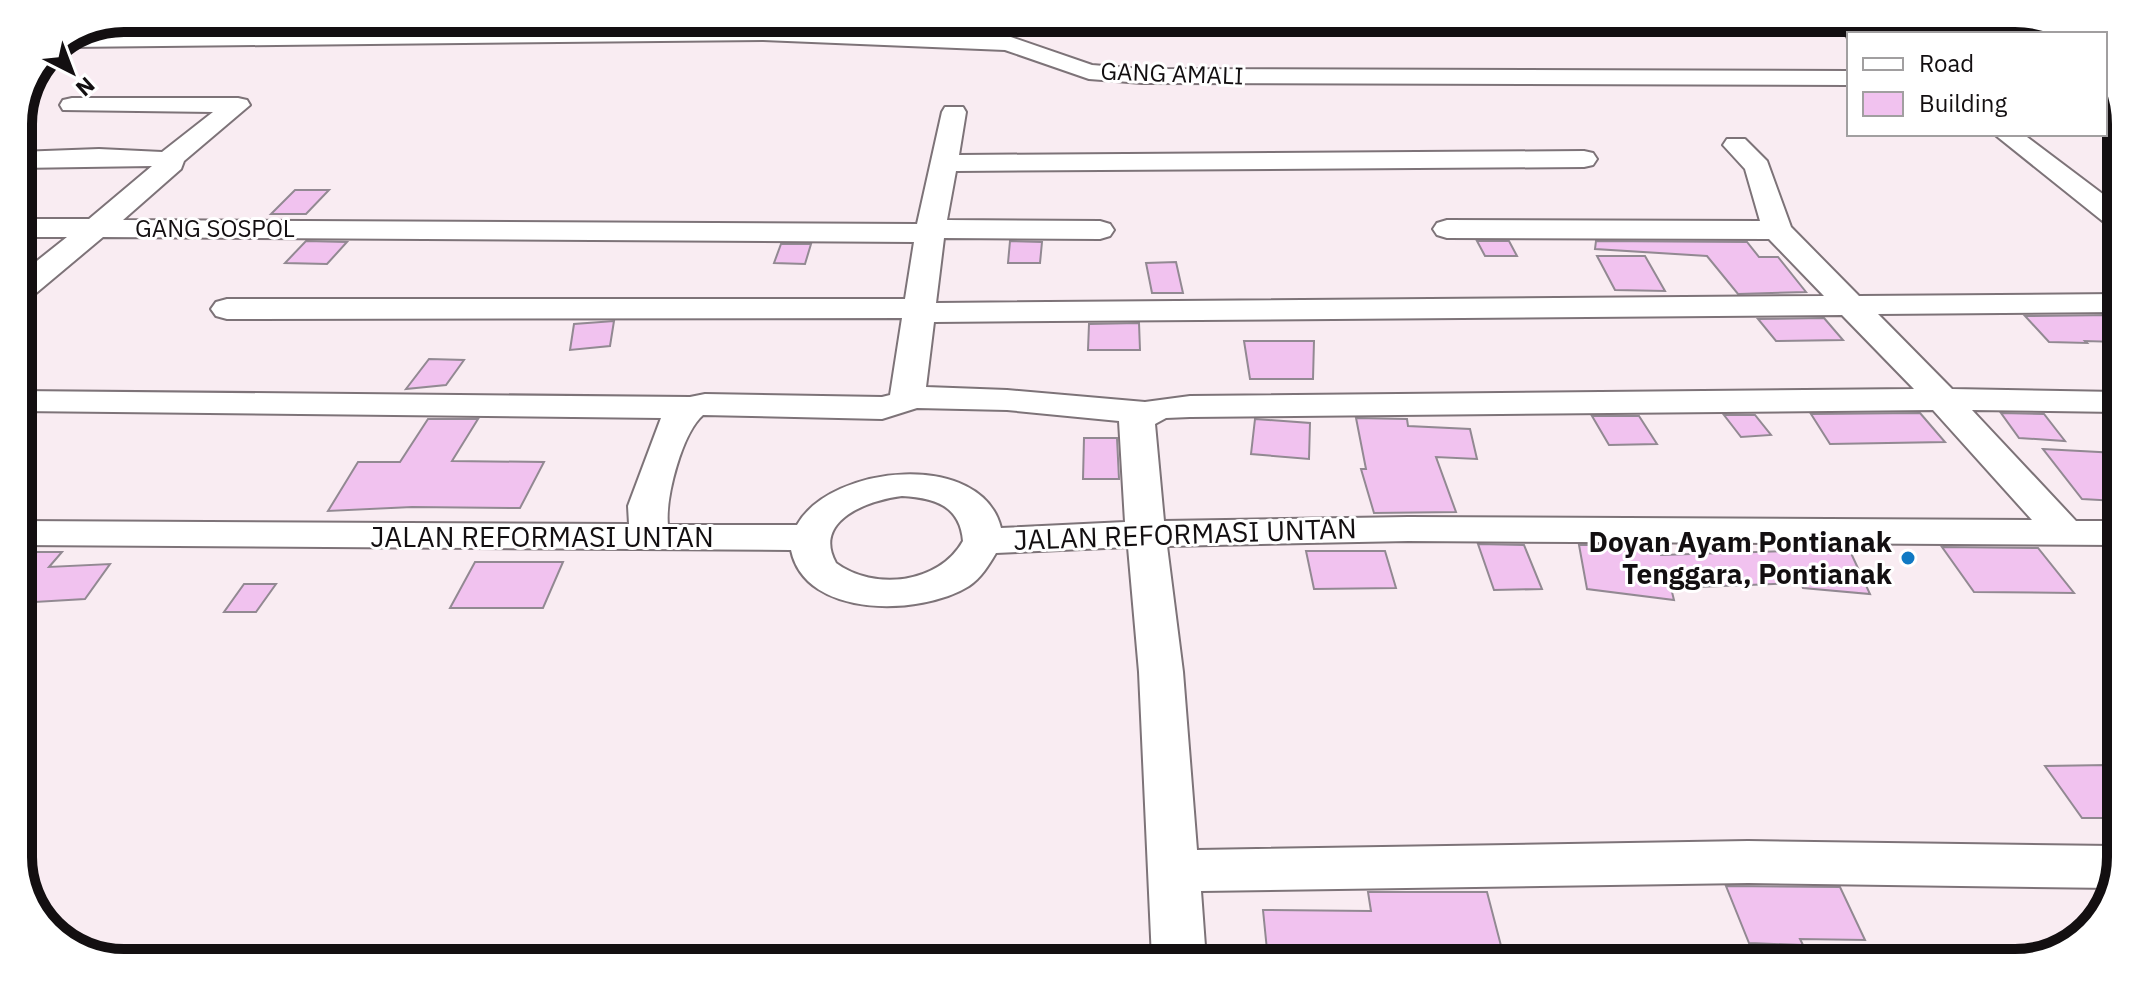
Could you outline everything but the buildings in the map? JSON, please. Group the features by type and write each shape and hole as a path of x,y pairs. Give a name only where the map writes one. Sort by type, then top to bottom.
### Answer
{"street":[{"name":"GANG AMALI","path":"87,40 704,32 1001,32 1089,72 1142,76 1847,78"},
{"path":"32,160 168,160 238,105 72,105"},
{"path":"32,401 691,408 705,404 882,408 902,403 907,397 931,231 954,112"},
{"path":"2010,136 2107,211"},
{"path":"1736,145 1758,167 1777,230"},
{"path":"944,163 1584,159"},
{"path":"32,228 96,228 168,168 172,163 168,160"},
{"name":"GANG SOSPOL","path":"32,281 96,228 1100,230"},
{"path":"1447,229 1777,230 1943,399 2065,533"},
{"path":"227,309 920,310 2107,303"},
{"path":"907,397 1007,400 1145,413 1161,408 1209,406 1943,399 2107,402"},
{"path":"650,537 647,506 657,473 679,418 691,408"},
{"path":"1145,413 1137,421 1137,433 1161,672 1178,949"},
{"path":"810,538 822,517 844,500 874,489 907,485 939,490 965,502 980,519 983,541"},
{"name":"JALAN REFORMASI UNTAN","path":"32,533 810,538 812,558 827,577 852,589 885,594 920,590 951,579 973,561 983,541 1148,531 1298,528 2107,533"},
{"path":"1172,871 1748,862 2106,867"}],"place":[{"name":"Doyan Ayam Pontianak Tenggara, Pontianak","path":"1908,558"}]}
